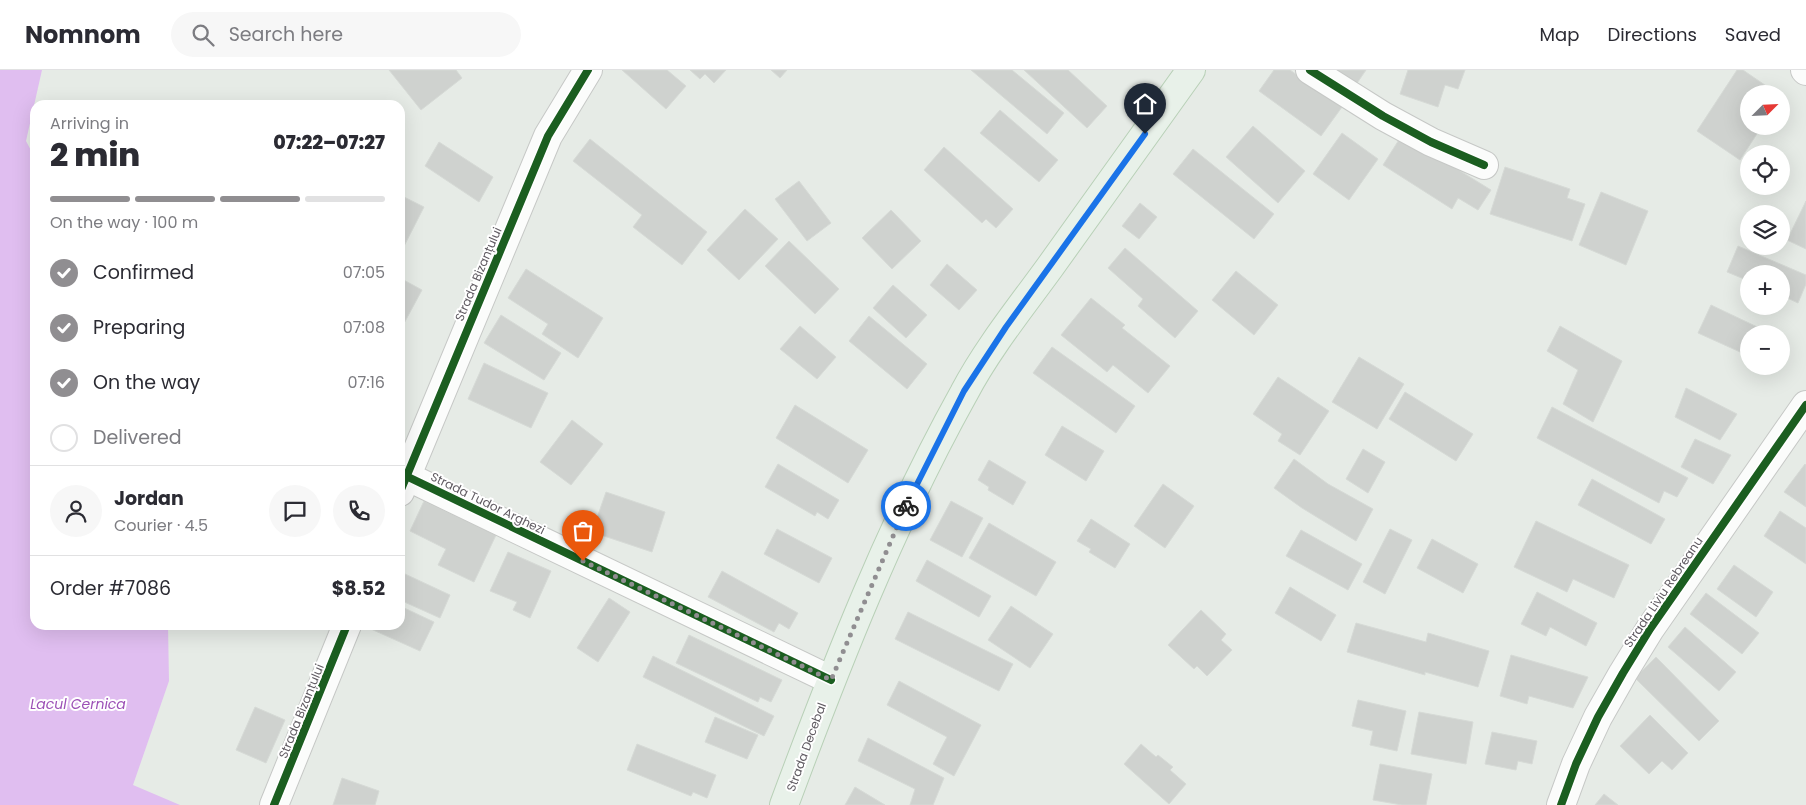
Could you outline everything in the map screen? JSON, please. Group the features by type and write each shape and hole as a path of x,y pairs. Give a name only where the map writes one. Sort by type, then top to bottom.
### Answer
{"main road":[{"name":"Strada Decebal","path":"784,805 831,680 913,490 964,391 1006,327 1191,70"}],"street":[{"name":"Strada Bizanțului","path":"405,479 548,136 588,70"},
{"path":"1310,70 1383,116 1423,138 1484,165"},
{"name":"Strada Liviu Rebreanu","path":"1561,805 1576,764 1598,717 1623,673 1650,629 1806,405"},
{"name":"Strada Tudor Arghezi","path":"405,485 831,680"},
{"name":"Strada Bizanțului","path":"274,805 345,630"}],"water":[{"name":"Lacul Cernica","path":"0,70 42,70 35,100 30,100 30,123 26,141 30,149 30,630 168,630 169,681 133,785 180,805 0,805"}],"building":[{"path":"389,70 456,70 462,78 421,110"},
{"path":"622,70 667,70 686,86 666,109"},
{"path":"690,70 726,70 714,83 705,74 700,79"},
{"path":"771,70 787,70 780,78"},
{"path":"971,70 1012,70 1064,113 1047,134"},
{"path":"1024,70 1068,70 1107,106 1087,128"},
{"path":"1274,70 1290,70 1342,107 1321,136 1259,91"},
{"path":"1321,70 1366,70 1351,92"},
{"path":"1408,70 1465,70 1458,89 1445,85 1438,107 1400,94"},
{"path":"1737,70 1743,70 1765,85 1740,85 1740,135 1756,135 1750,145 1740,145 1740,160 1697,131"},
{"path":"1000,110 1058,160 1039,182 980,133"},
{"path":"1253,126 1305,171 1278,203 1226,157"},
{"path":"1342,133 1378,159 1349,200 1313,174"},
{"path":"1402,135 1491,190 1478,210 1458,198 1452,209 1383,165"},
{"path":"590,139 707,232 682,265 633,227 642,215 573,161"},
{"path":"439,142 493,177 479,202 425,166"},
{"path":"944,147 1013,209 996,228 986,219 982,223 924,170"},
{"path":"1193,149 1274,214 1254,239 1173,174"},
{"path":"1505,167 1570,189 1567,198 1585,204 1572,241 1490,214"},
{"path":"799,181 831,223 807,241 775,199"},
{"path":"1601,192 1648,211 1626,265 1579,245"},
{"path":"405,198 424,207 405,244"},
{"path":"1806,201 1806,249 1790,241 1790,234"},
{"path":"1140,203 1157,217 1139,239 1122,226"},
{"path":"745,209 778,239 739,280 707,250"},
{"path":"891,210 921,241 892,269 862,238"},
{"path":"789,241 839,289 815,314 765,266"},
{"path":"1738,246 1740,247 1740,255 1759,255 1783,265 1740,265 1740,277 1727,272"},
{"path":"1125,248 1198,311 1175,338 1138,306 1143,299 1108,268"},
{"path":"947,264 977,290 959,310 930,285"},
{"path":"1790,268 1806,275 1806,284 1798,303 1790,299"},
{"path":"526,269 603,318 578,358 542,334 548,324 508,298"},
{"path":"1236,271 1278,305 1254,335 1212,300"},
{"path":"405,281 422,290 405,321"},
{"path":"893,285 927,315 906,338 873,308"},
{"path":"1091,298 1125,325 1122,328 1170,366 1148,393 1113,365 1107,372 1061,335"},
{"path":"1711,305 1753,325 1740,325 1740,352 1698,333"},
{"path":"501,315 561,353 544,380 484,343"},
{"path":"869,316 927,364 907,389 849,341"},
{"path":"800,326 836,357 817,379 780,349"},
{"path":"1560,326 1622,361 1593,422 1563,404 1578,370 1547,351"},
{"path":"1052,347 1135,406 1116,433 1033,373"},
{"path":"1359,357 1404,384 1377,429 1332,402"},
{"path":"484,363 548,393 531,428 468,399"},
{"path":"1278,377 1329,411 1300,455 1278,441 1282,434 1253,414"},
{"path":"1686,388 1737,414 1720,440 1675,417"},
{"path":"1405,392 1473,434 1456,461 1389,419"},
{"path":"795,405 868,450 848,483 776,438"},
{"path":"1552,407 1688,478 1677,497 1664,491 1659,503 1537,438"},
{"path":"572,420 603,444 571,485 540,462"},
{"path":"1062,426 1104,451 1086,481 1045,455"},
{"path":"1695,439 1731,455 1713,484 1681,467"},
{"path":"1363,449 1385,462 1368,493 1346,479"},
{"path":"1294,459 1328,484 1373,509 1356,541 1302,508 1274,488"},
{"path":"989,460 1026,482 1013,505 988,490 989,487 978,480"},
{"path":"778,464 839,500 828,519 817,512 815,516 765,487"},
{"path":"1806,465 1806,507 1784,492"},
{"path":"1592,479 1665,519 1651,544 1578,505"},
{"path":"1163,484 1194,506 1165,548 1134,526"},
{"path":"606,492 665,512 652,552 592,532"},
{"path":"424,501 496,535 474,582 438,565 446,549 410,531"},
{"path":"951,501 983,518 962,557 930,540"},
{"path":"1780,511 1806,528 1806,564 1764,536"},
{"path":"1091,519 1130,544 1115,568 1089,552 1091,549 1077,541"},
{"path":"1536,521 1629,565 1614,598 1573,579 1567,592 1514,567"},
{"path":"989,523 1056,562 1036,596 969,558"},
{"path":"777,529 832,558 819,583 764,554"},
{"path":"1390,529 1412,540 1385,594 1363,582"},
{"path":"1301,530 1362,564 1348,590 1286,556"},
{"path":"1432,539 1478,564 1463,593 1417,568"},
{"path":"508,552 551,571 530,618 513,610 517,602 490,591"},
{"path":"927,560 991,596 979,617 916,581"},
{"path":"1734,565 1773,592 1756,617 1717,589"},
{"path":"722,571 798,613 789,629 779,623 774,632 708,597"},
{"path":"405,574 450,595 440,618 405,602"},
{"path":"1290,587 1336,615 1321,641 1275,613"},
{"path":"1537,592 1597,623 1586,646 1550,627 1546,636 1521,624"},
{"path":"1706,593 1759,633 1742,654 1690,614"},
{"path":"609,598 630,612 598,662 577,648"},
{"path":"1011,606 1053,634 1030,668 988,640"},
{"path":"405,608 434,622 420,651 373,630 405,630"},
{"path":"1201,610 1226,634 1221,640 1232,650 1207,676 1197,666 1194,669 1168,645"},
{"path":"908,612 1013,664 999,691 895,639"},
{"path":"1356,623 1426,642 1428,633 1489,651 1478,687 1425,672 1425,675 1347,652"},
{"path":"1685,627 1736,672 1719,691 1668,647"},
{"path":"689,635 782,680 771,702 760,697 758,702 676,663"},
{"path":"1511,655 1588,677 1573,708 1529,696 1527,704 1500,696"},
{"path":"653,656 774,716 764,736 643,677"},
{"path":"1656,657 1719,721 1699,741 1635,678"},
{"path":"899,681 981,725 954,776 933,764 947,737 887,705"},
{"path":"1358,700 1406,711 1397,751 1370,745 1373,731 1352,726"},
{"path":"255,707 285,720 266,763 236,750"},
{"path":"1419,712 1473,722 1466,764 1411,754"},
{"path":"1650,715 1688,753 1672,770 1662,761 1649,774 1620,746"},
{"path":"715,717 758,735 747,759 705,742"},
{"path":"1492,732 1537,741 1532,764 1518,761 1516,770 1485,764"},
{"path":"868,738 944,778 933,805 910,805 915,789 858,761"},
{"path":"637,744 716,775 707,798 693,792 691,796 627,770"},
{"path":"1141,744 1156,757 1158,755 1173,767 1170,770 1186,784 1169,804 1124,764"},
{"path":"1380,764 1432,774 1426,805 1402,805 1373,800"},
{"path":"342,778 379,791 375,805 333,805"},
{"path":"855,787 885,805 845,805"},
{"path":"1604,794 1618,805 1595,805"}],"cycle path":[{"path":"405,480 548,136 588,70"},
{"path":"1310,70 1383,116 1431,142 1484,165"},
{"path":"1561,805 1576,764 1598,717 1623,673 1650,629 1806,405"},
{"path":"406,476 831,680"},
{"path":"274,805 345,630"}],"way so far":[{"path":"583,561 831,680 906,506"}],"route":[{"path":"906,506 964,391 1006,327 1145,134"}]}
